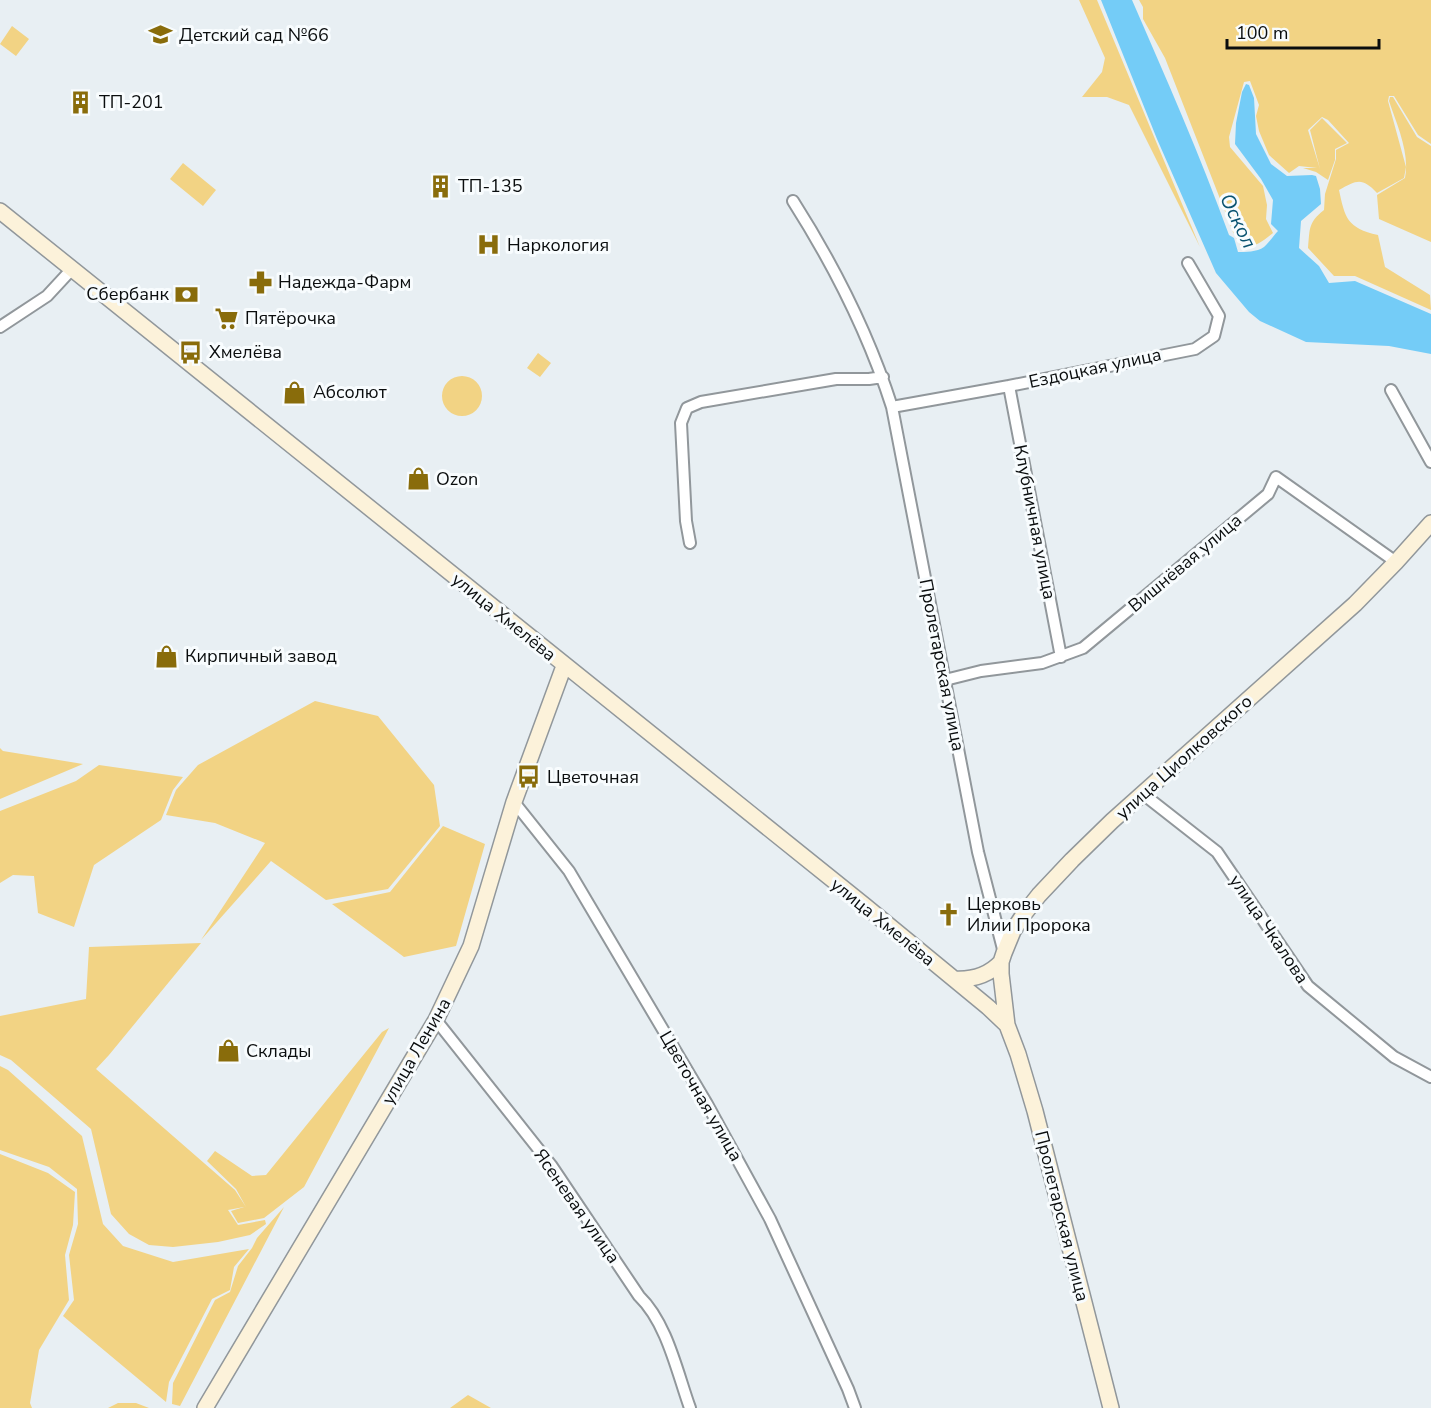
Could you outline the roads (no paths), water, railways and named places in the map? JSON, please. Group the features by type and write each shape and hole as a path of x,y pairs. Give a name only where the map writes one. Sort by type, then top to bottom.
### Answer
{"main road":[{"name":"улица Хмелёва","path":"0,211 954,979 1007,1025"},
{"name":"улица Циолковского","path":"1002,957 1013,932 1039,895 1080,852 1355,604 1431,523"},
{"name":"улица Ленина","path":"205,1408 436,1020 471,946 514,802 564,666"},
{"path":"954,979 968,980 984,975 1002,957"},
{"path":"1002,957 1007,1025"},
{"name":"Пролетарская улица","path":"1007,1025 1035,1111 1111,1408"}],"street":[{"name":"Пролетарская улица","path":"793,201 847,293 883,377 892,407 978,852 1002,957"},
{"name":"Ездоцкая улица","path":"892,407 1195,349 1214,336 1219,316 1188,263"},
{"path":"0,327 47,296 72,269"},
{"path":"690,543 686,521 681,423 687,408 701,402 836,379 869,380 883,377"},
{"name":"Клубничная улица","path":"1009,386 1061,657"},
{"path":"1391,390 1431,462"},
{"name":"Вишнёвая улица","path":"945,680 981,671 1042,663 1083,648 1268,494 1276,477 1396,562"},
{"name":"улица Чкалова","path":"1143,794 1217,852 1308,986 1394,1057 1431,1077"},
{"name":"Цветочная улица","path":"514,802 568,871 706,1104 770,1219 855,1408"},
{"name":"Ясеневая улица","path":"436,1020 551,1165 639,1296 649,1305 661,1325 690,1408"}],"water":[{"path":"1101,0 1132,0 1238,252 1261,249 1278,231 1271,224 1273,200 1261,179 1235,144 1236,123 1242,92 1246,84 1249,85 1254,98 1256,134 1271,164 1287,176 1316,176 1321,204 1301,221 1299,248 1319,266 1329,283 1355,281 1431,314 1431,354 1389,346 1306,342 1260,321 1249,312 1216,273 1157,139"}],"place":[{"name":"Детский сад №66","path":"161,35"},
{"name":"ТП-201","path":"81,102"},
{"name":"ТП-135","path":"440,186"},
{"name":"Наркология","path":"489,245"},
{"name":"Надежда-Фарм","path":"260,282"},
{"name":"Сбербанк","path":"187,294"},
{"name":"Пятёрочка","path":"227,318"},
{"name":"Хмелёва","path":"191,352"},
{"name":"Абсолют","path":"295,392"},
{"name":"Ozon","path":"418,479"},
{"name":"Кирпичный завод","path":"167,656"},
{"name":"Цветочная","path":"529,777"},
{"name":"Церковь Илии Пророка","path":"949,914"},
{"name":"Склады","path":"228,1051"}],"water label":[{"name":"Оскол","path":"1238,221"}]}
